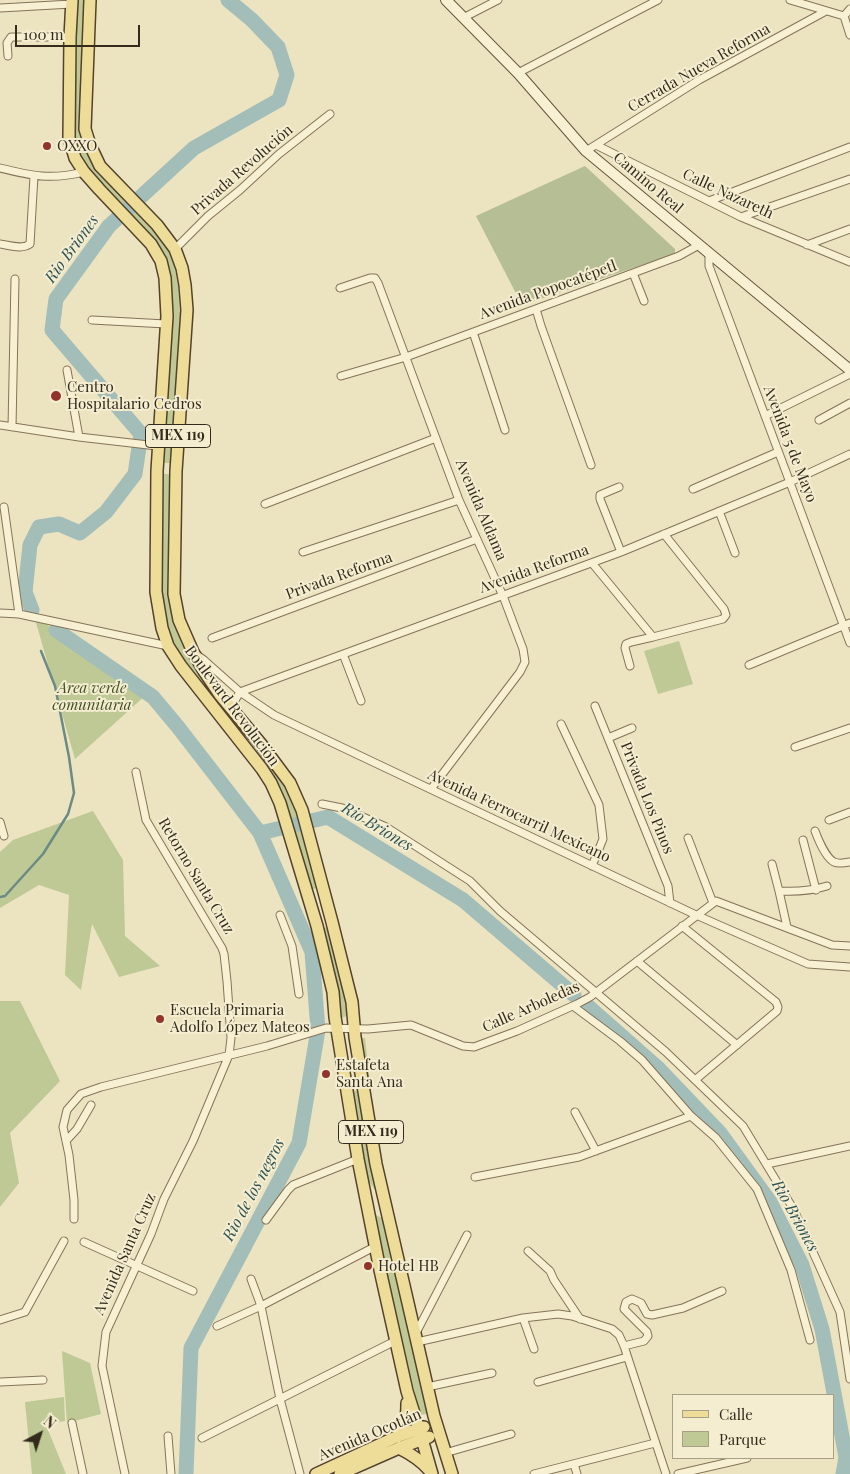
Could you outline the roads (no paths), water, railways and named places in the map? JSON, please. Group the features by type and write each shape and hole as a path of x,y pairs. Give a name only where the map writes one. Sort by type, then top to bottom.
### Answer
{"main road":[{"name":"Boulevard Revolución","path":"90,0 85,130 90,145 100,166 157,225 175,249 182,268 187,310 176,471 174,594 179,620 193,652 220,695 280,768 290,783 297,798 323,887"},
{"name":"Camino Real","path":"446,0 518,73 586,151 850,370"},
{"name":"Boulevard Revolución","path":"72,2 69,138 75,158 99,189 144,236 161,261 165,278 166,324 157,446 156,592 162,628 168,646 180,666 262,769 270,783 280,803 307,892"},
{"path":"157,471 176,471"},
{"path":"307,892 323,887"},
{"name":"MEX 119","path":"323,887 352,1002 354,1028 376,1164 427,1388 437,1428 452,1474"},
{"name":"MEX 119","path":"307,892 333,992 332,1028 395,1340 407,1392 432,1473"},
{"path":"317,926 332,922"},
{"path":"362,1176 367,1182 375,1205 381,1207 386,1203"},
{"path":"407,1392 407,1419 398,1443 422,1462 432,1473"},
{"name":"Avenida Ocotlán","path":"316,1474 437,1428"},
{"name":"Avenida Ocotlán","path":"340,1474 398,1443"}],"street":[{"path":"463,18 498,0"},
{"path":"518,73 658,0"},
{"path":"790,0 844,16"},
{"path":"0,8 72,2"},
{"path":"844,16 850,9"},
{"name":"Cerrada Nueva Reforma","path":"586,151 699,80 826,11"},
{"path":"844,16 850,35"},
{"path":"8,56 7,43 11,37 70,37"},
{"name":"Privada Revolución","path":"175,249 208,216 279,154 330,114"},
{"name":"Calle Nazareth","path":"596,144 741,217 850,262"},
{"path":"709,201 850,147"},
{"path":"0,168 34,176 55,177 84,172"},
{"path":"0,244 27,246 30,244 34,176"},
{"path":"741,217 850,180"},
{"path":"807,245 850,229"},
{"name":"Avenida Popocatépetl","path":"341,376 406,357 680,256 699,246"},
{"name":"Avenida 5 de Mayo","path":"709,254 709,266 778,452 847,624 850,642"},
{"path":"633,273 644,301"},
{"name":"Avenida Aldama","path":"340,288 370,278 375,278 378,283 459,500 503,596 523,649 525,662 520,672 431,789"},
{"path":"12,427 15,279"},
{"path":"533,310 541,326 591,465"},
{"path":"92,320 166,324"},
{"path":"473,332 505,430"},
{"path":"68,370 79,437"},
{"path":"765,416 850,374"},
{"path":"819,420 850,403"},
{"path":"0,425 157,446"},
{"path":"266,504 436,438"},
{"path":"693,489 778,452"},
{"name":"Avenida Reforma","path":"240,692 621,552 790,482 850,454"},
{"path":"619,487 600,495 600,499 621,552"},
{"path":"303,552 459,500"},
{"path":"4,507 19,614"},
{"path":"719,511 735,553"},
{"path":"630,666 625,648 626,644 724,619 726,614 664,534"},
{"name":"Privada Reforma","path":"212,638 477,539"},
{"path":"592,563 653,638"},
{"path":"0,613 19,614 168,646"},
{"path":"749,665 847,624"},
{"name":"Avenida Ferrocarril Mexicano","path":"193,652 240,692 274,714 696,915 808,964 850,968"},
{"path":"343,654 361,702"},
{"path":"231,707 240,692"},
{"name":"Privada Los Pinos","path":"595,706 668,886 670,903"},
{"path":"561,724 599,805 603,839 592,866"},
{"path":"608,738 632,728"},
{"path":"795,747 850,728"},
{"name":"Retorno Santa Cruz","path":"136,772 146,820 224,954 231,1038 229,1055"},
{"path":"322,804 342,808 386,828 470,881 500,912 666,1052 743,1126 794,1210 840,1312 849,1354 850,1379"},
{"path":"829,820 850,812"},
{"path":"0,822 4,836"},
{"path":"815,831 828,858 838,863 850,862"},
{"path":"688,838 713,903 716,901 832,945 850,946"},
{"path":"803,840 816,890"},
{"path":"772,864 780,891 787,927"},
{"path":"780,891 799,892 816,890 827,886"},
{"name":"Calle Arboledas","path":"66,1141 63,1127 67,1110 81,1094 101,1087 332,1028 368,1029 411,1026 463,1046 474,1047 517,1031 572,1006 595,992 713,903"},
{"path":"280,915 292,946 299,994"},
{"path":"682,926 776,1002 778,1006 777,1011 695,1080"},
{"path":"637,961 737,1045"},
{"path":"572,1006 620,1040 642,1060 691,1116 716,1138 757,1189 791,1270 810,1340"},
{"name":"Avenida Santa Cruz","path":"125,1474 102,1366 106,1332 164,1199 193,1141 229,1055"},
{"path":"74,1219 74,1200 66,1141 77,1129 91,1105"},
{"path":"575,1112 596,1151"},
{"path":"475,1177 579,1157 691,1116"},
{"path":"767,1164 850,1146"},
{"path":"266,1220 293,1185 358,1158"},
{"path":"416,1338 467,1235"},
{"path":"0,1320 25,1312 64,1241"},
{"path":"84,1242 193,1291"},
{"path":"217,1326 261,1306 376,1246"},
{"path":"528,1252 550,1271 580,1319"},
{"path":"251,1279 261,1306 280,1399 300,1474"},
{"path":"624,1346 644,1341 648,1336 647,1332 624,1309 626,1302 632,1299 641,1303 647,1314 652,1315 683,1308 722,1291"},
{"path":"416,1338 523,1318 558,1314 612,1329 619,1335 624,1346 666,1474"},
{"path":"523,1318 534,1349"},
{"path":"202,1438 395,1340"},
{"path":"538,1382 628,1357"},
{"path":"427,1388 492,1373"},
{"path":"0,1382 43,1380"},
{"path":"72,1423 83,1474"},
{"path":"445,1454 511,1434"},
{"path":"168,1436 171,1474"},
{"path":"534,1474 656,1443"},
{"path":"678,1474 743,1459"},
{"path":"574,1464 577,1474"}],"waterway":[{"name":"Rio Briones","path":"32,610 25,592 30,545 39,527 59,524 80,533 106,512 135,474 141,434 52,330 56,299 109,226 194,148 279,100 287,75 278,47 252,20 228,0"},
{"name":"Rio Briones","path":"56,630 153,697 260,833 328,817 463,900 574,995"},
{"path":"0,897 5,896 43,854 68,814 74,793 55,686 41,651"},
{"name":"Rio de los negros","path":"186,1474 191,1348 299,1143 318,1030 312,952 260,833"},
{"name":"Rio Briones","path":"589,1007 657,1067 720,1133 770,1202 802,1265 822,1329 834,1394"},
{"name":"Rio Briones","path":"835,1398 846,1457 843,1474"}],"place":[{"name":"OXXO","path":"47,146"},
{"name":"Centro Hospitalario Cedros","path":"56,396"},
{"name":"Escuela Primaria Adolfo López Mateos","path":"160,1019"},
{"name":"Estafeta Santa Ana","path":"326,1074"},
{"name":"Hotel HB","path":"368,1266"}],"park label":[{"name":"Area verde comunitaria","path":"92,696"}]}
